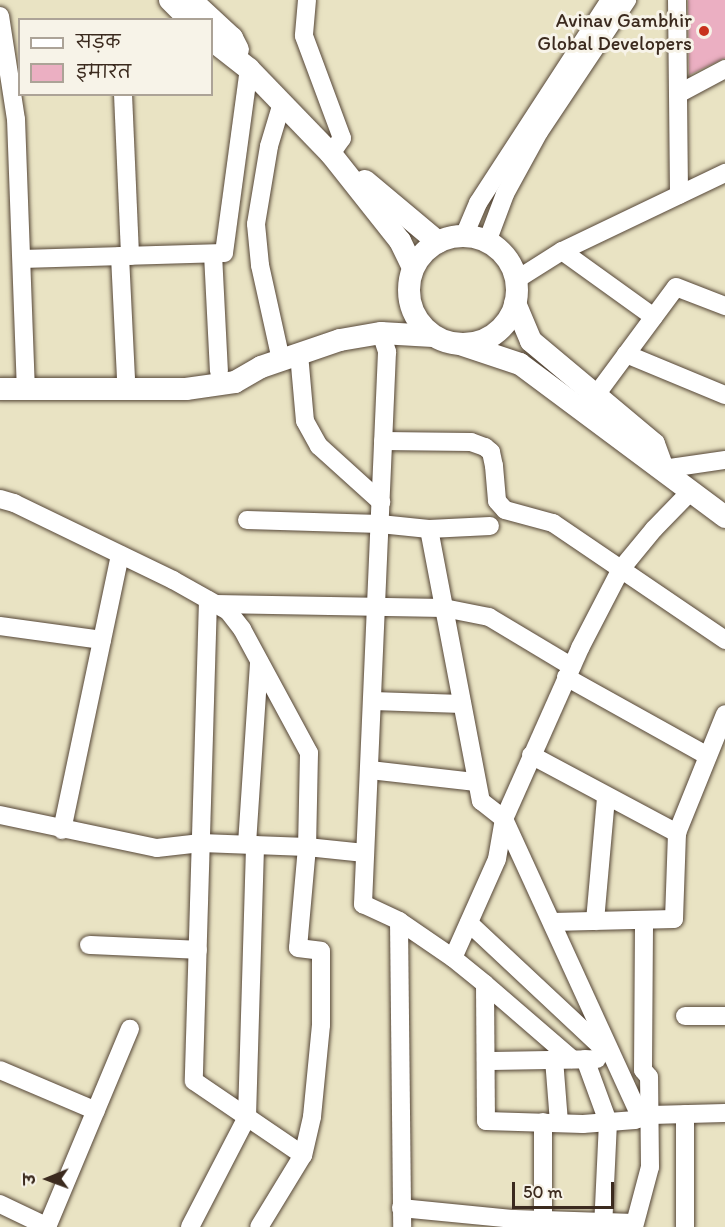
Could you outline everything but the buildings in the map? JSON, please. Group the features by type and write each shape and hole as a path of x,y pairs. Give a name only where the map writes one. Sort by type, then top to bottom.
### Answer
{"main road":[{"path":"170,0 188,18"},
{"path":"191,0 210,18"},
{"path":"213,20 232,38 249,69"},
{"path":"213,41 249,69 331,154 399,241 413,268"},
{"path":"331,154 438,242"},
{"path":"433,336 416,317 410,293 413,268 424,253 438,242 464,236 487,242 501,251 510,264 516,280 515,303 508,320 495,333 479,342 461,344"},
{"path":"515,303 531,342 654,444 663,469"},
{"path":"381,333 416,317"},
{"path":"0,378 26,384 186,389 235,381 280,360 340,340 381,333 433,336 520,364 725,517"},
{"path":"0,389 26,384 185,376 280,360"}],"street":[{"path":"307,0 304,36 342,138 331,154"},
{"path":"464,236 478,203 610,0"},
{"path":"487,242 505,195 539,132 627,0"},
{"path":"677,0 680,195"},
{"path":"0,16 22,259 26,384"},
{"path":"22,259 224,254 249,69"},
{"path":"678,94 725,69"},
{"path":"123,96 126,378"},
{"path":"282,103 269,146 256,224 260,265 280,360 305,421 319,446 381,502"},
{"path":"516,280 562,251 725,173"},
{"path":"562,251 654,317"},
{"path":"213,254 219,371"},
{"path":"596,395 676,287 725,306"},
{"path":"381,333 387,352 363,904 399,921 453,958 570,1059 608,1122 603,1224"},
{"path":"626,354 725,395"},
{"path":"383,441 471,442 485,447 491,452 497,501 505,510 554,523 725,640"},
{"path":"663,469 725,460"},
{"path":"453,958 497,859 504,819 569,671 621,569 654,529 690,492"},
{"path":"0,500 14,503 228,611 259,661 309,753 307,847 298,948 321,951 321,1025 312,1117 303,1155 259,1227"},
{"path":"247,520 380,524 429,529 490,526"},
{"path":"429,529 481,801 504,819 614,1058 646,1116"},
{"path":"62,830 120,555"},
{"path":"211,602 444,608 489,617 569,671 708,756"},
{"path":"211,602 194,1081 303,1155"},
{"path":"0,626 102,640"},
{"path":"190,1227 247,1117 251,845 259,661"},
{"path":"373,701 462,704"},
{"path":"552,922 674,919 677,833 725,714"},
{"path":"531,755 677,833"},
{"path":"370,770 476,782"},
{"path":"595,921 606,797"},
{"path":"0,815 62,830 157,848 201,843 307,847 365,853"},
{"path":"402,1208 514,1223 543,1220 634,1225 650,1167 646,1116 649,1077 644,1070 644,920"},
{"path":"399,921 402,1227"},
{"path":"469,923 614,1058"},
{"path":"89,945 198,950"},
{"path":"485,984 486,1121 608,1122 646,1116 725,1113"},
{"path":"684,1016 725,1016"},
{"path":"0,1204 48,1227 130,1029"},
{"path":"486,1061 614,1058"},
{"path":"543,1220 551,1123 570,1059"},
{"path":"0,1070 96,1110"},
{"path":"685,1114 685,1227"}],"place":[{"name":"Avinav Gambhir Global Developers","path":"704,31"}]}
